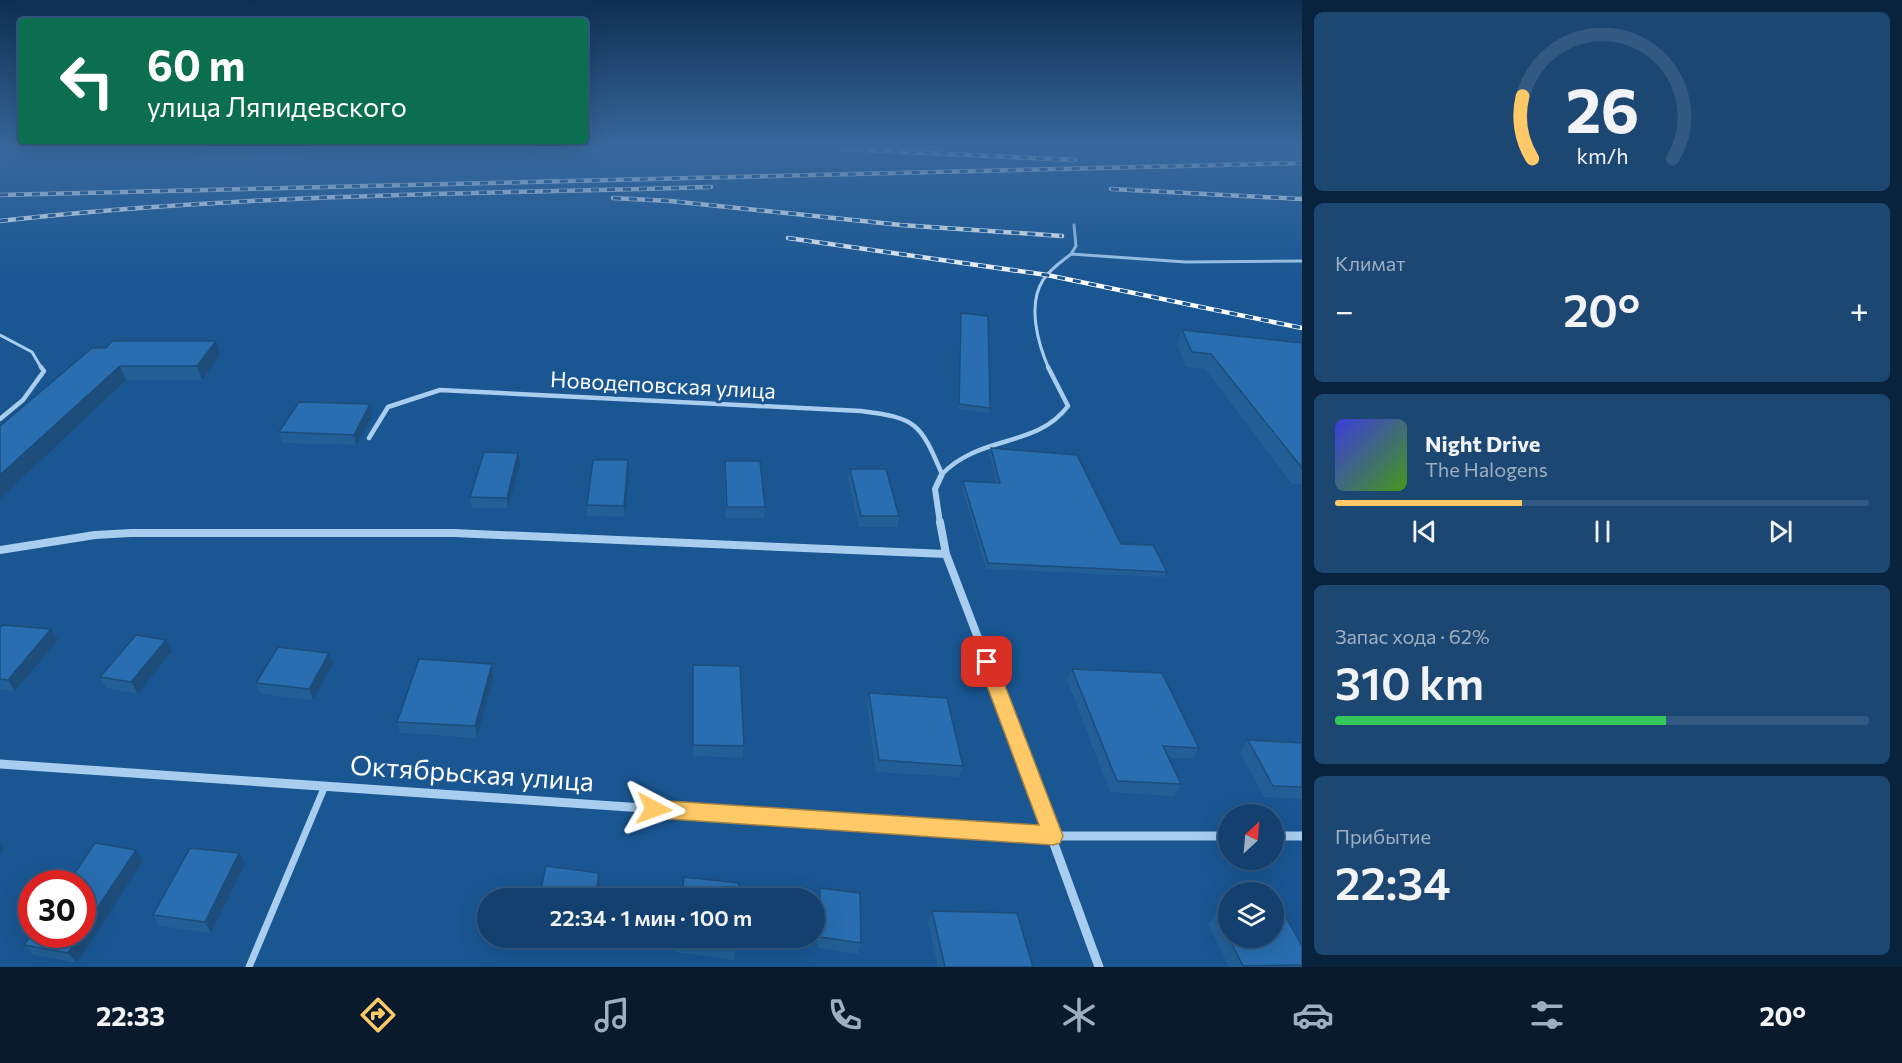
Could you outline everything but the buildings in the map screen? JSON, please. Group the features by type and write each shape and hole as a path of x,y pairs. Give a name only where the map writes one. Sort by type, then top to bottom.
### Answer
{"street":[{"path":"942,474 935,489 946,554 1053,836 1099,967"},
{"path":"0,550 131,533 454,533 946,554"},
{"name":"Октябрьская улица","path":"0,764 1053,836 1218,836"},
{"path":"1284,836 1302,836"}],"lane":[{"path":"942,474 961,457 1050,426 1063,415 1068,406 1056,388 1036,329 1036,308 1040,287 1048,272 1071,254 1076,246 1074,225"},
{"path":"1071,254 1186,262 1302,261"},
{"path":"0,335 32,352 44,371 23,400 0,419"},
{"name":"Новодеповская улица","path":"369,438 388,407 440,390 861,411 893,416 915,423 924,432 942,474"},
{"path":"249,967 325,786"}],"railway":[{"path":"0,195 36,194"},
{"path":"0,221 177,205 438,194"},
{"path":"1209,194 1302,199"},
{"path":"613,198 670,201 901,225 1062,236"},
{"path":"788,238 1047,275 1302,328"}],"route":[{"path":"654,809 1053,836 987,662"}]}
